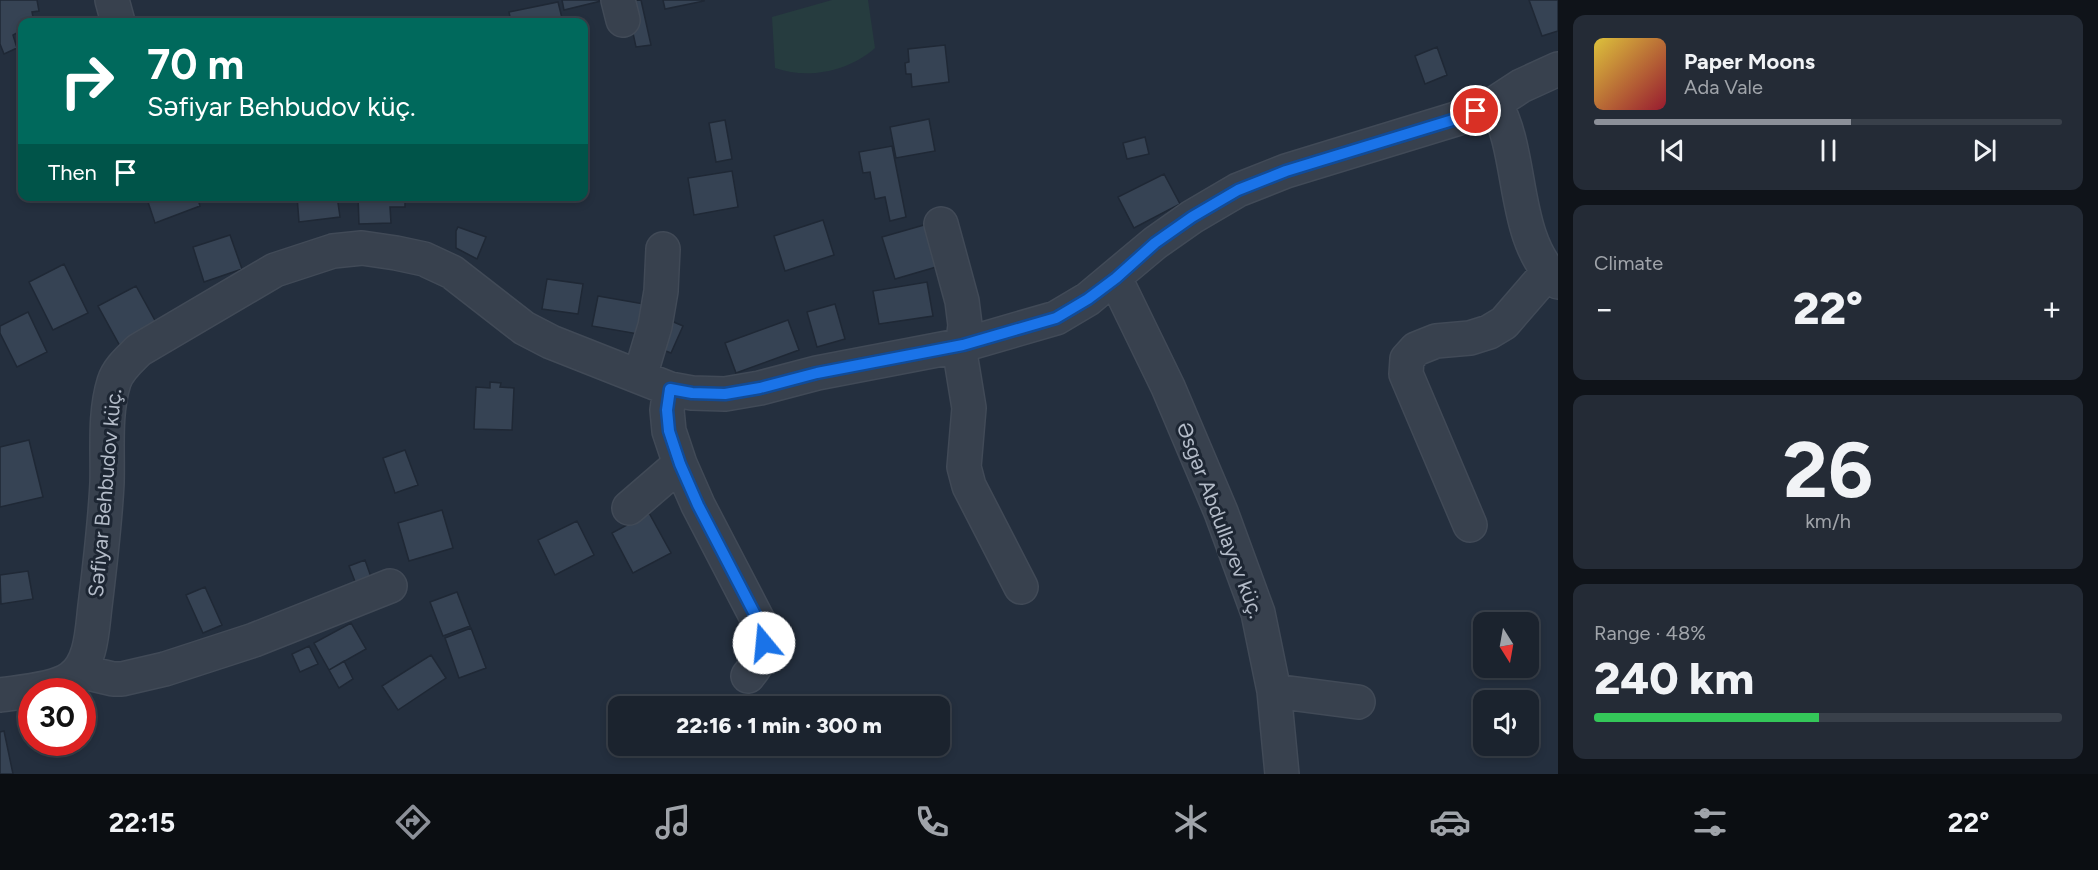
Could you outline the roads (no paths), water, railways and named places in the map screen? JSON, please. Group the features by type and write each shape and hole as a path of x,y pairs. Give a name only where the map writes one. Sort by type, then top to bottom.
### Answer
{"street":[{"path":"111,0 117,18"},
{"name":"Səfiyar Behbudov küç.","path":"79,671 89,649 103,544 109,405 115,380 125,364 139,350 275,270 333,251 362,248 424,259 452,272 524,328 551,342 670,389 692,393 725,394 760,388 817,373 963,345 1056,318 1088,299 1116,278 1155,243 1192,217 1238,190 1286,171 1456,119 1495,103 1521,86 1558,69"},
{"path":"1470,525 1406,374 1407,359 1416,349 1436,341 1470,339 1489,332 1504,323 1553,277 1536,255 1505,128 1495,103"},
{"path":"941,224 962,301 965,325 961,359 969,408 964,467 969,486 1021,587"},
{"path":"640,376 655,326 661,291 663,249"},
{"name":"Əsgər Abdullayev küç.","path":"1116,278 1168,387 1225,521 1258,613 1274,691 1282,774"},
{"path":"670,389 667,410 669,431 680,464 698,505 762,628 764,643 760,662 748,676"},
{"path":"629,508 680,464"},
{"path":"0,695 54,686 71,679 79,671 122,679 165,669 254,640 390,586"},
{"path":"1274,691 1358,702"}]}
